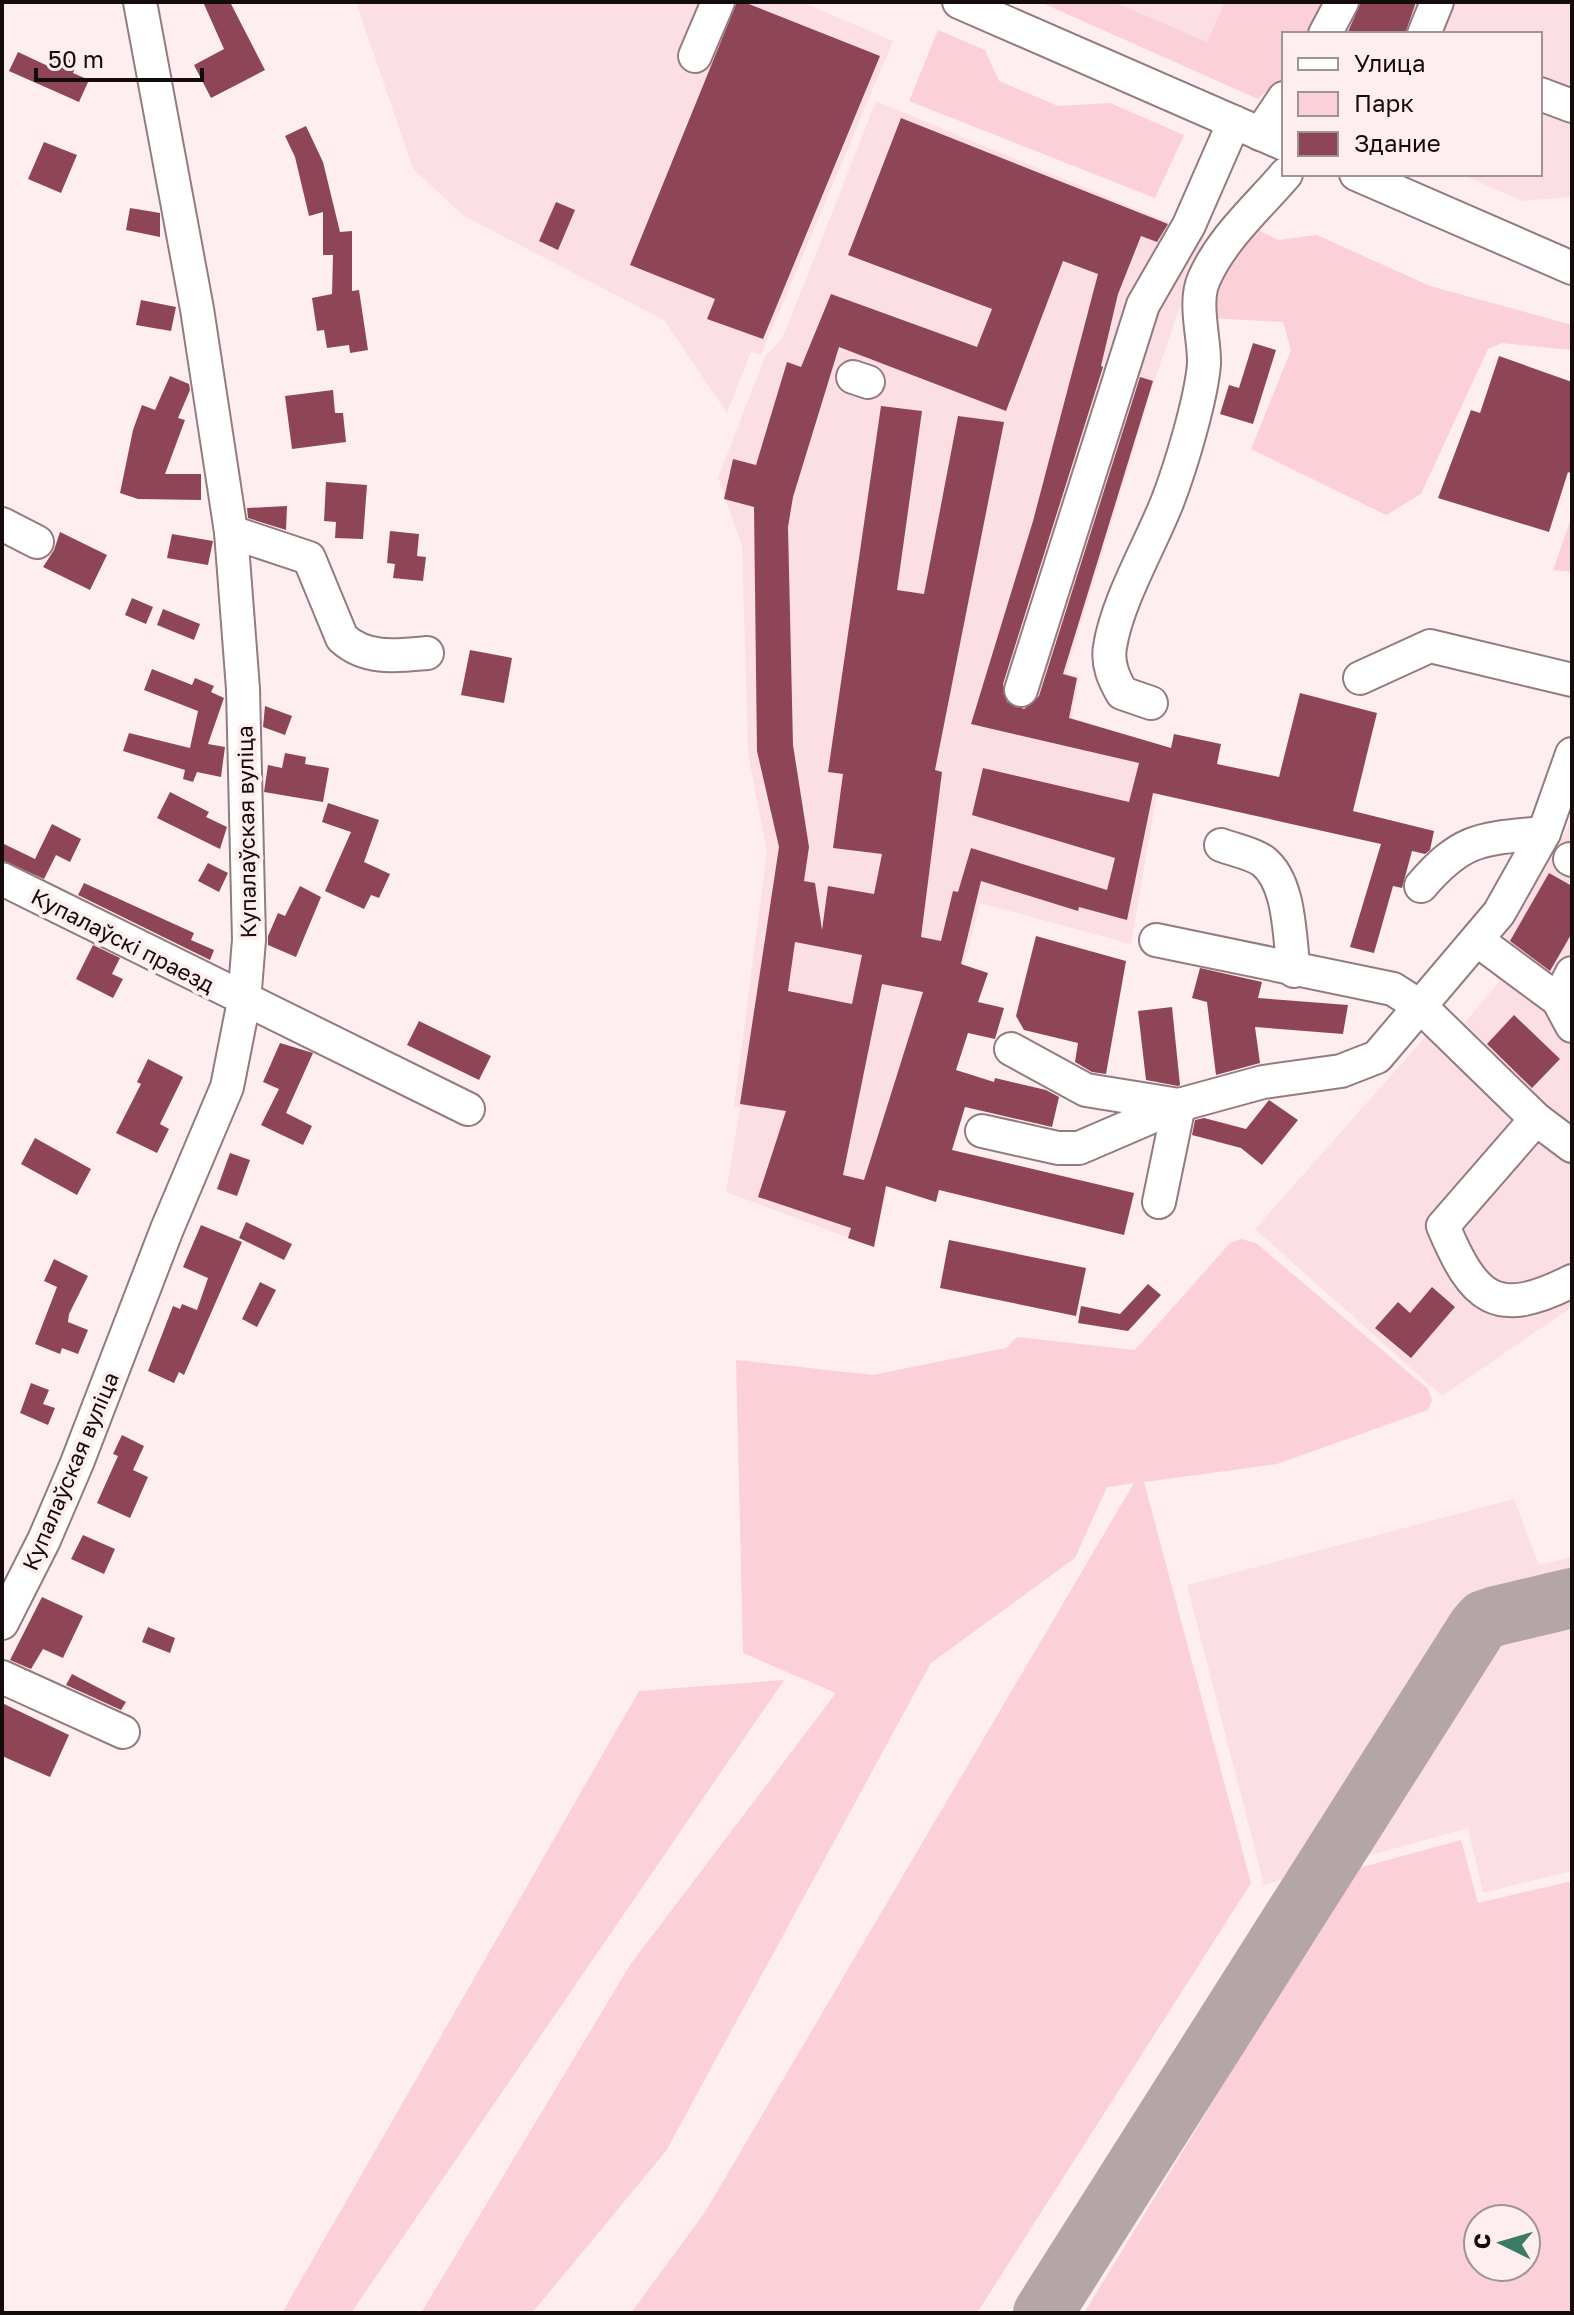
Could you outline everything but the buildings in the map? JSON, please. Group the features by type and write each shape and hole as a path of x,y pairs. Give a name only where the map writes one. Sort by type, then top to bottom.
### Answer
{"street":[{"name":"Купалаўская вуліца","path":"2,1623 44,1540 77,1463 167,1229 227,1087 244,1001 249,940 243,689 231,532 197,309 140,2"},
{"path":"695,56 718,2"},
{"path":"959,2 1259,133"},
{"path":"1326,32 1342,2"},
{"path":"1425,32 1437,2"},
{"path":"1542,95 1572,106"},
{"path":"1021,690 1143,305 1189,225 1282,101"},
{"path":"1151,703 1122,693 1112,675 1110,648 1138,566 1169,499 1185,444 1204,366 1202,284 1212,262 1241,223 1284,176"},
{"path":"1364,176 1572,268"},
{"path":"2,524 37,542"},
{"path":"231,532 309,558 342,638 352,647 389,657 427,653"},
{"path":"1360,678 1430,646 1572,680"},
{"path":"982,1131 1058,1148 1079,1148 1179,1105 1263,1082 1341,1071 1377,1057 1499,913 1544,833 1572,754"},
{"path":"1421,886 1445,858 1467,844 1544,833"},
{"path":"1221,845 1261,859 1272,870 1281,888 1294,971"},
{"name":"Купалаўскі праезд","path":"2,879 244,1001 279,1013 468,1109"},
{"path":"1156,940 1294,971 1393,989 1421,1007 1536,1119 1572,1146"},
{"path":"1477,940 1567,1000"},
{"path":"1011,1049 1086,1090 1179,1105"},
{"path":"1159,1202 1179,1105"},
{"path":"1536,1119 1443,1226 1461,1268 1483,1293 1509,1300 1538,1298 1572,1281"},
{"path":"2,1677 123,1732"}],"shaded area":[{"path":"356,2 802,2 893,41 761,355 751,352 727,413 664,320 464,216 413,169"},
{"path":"1114,2 1572,2 1572,197 1522,201 1466,176 1542,176 1542,32 1282,32 1282,97 1196,60 1206,42"},
{"path":"876,101 1204,237 1154,382 1066,673 1079,676 1072,718 1165,746 1131,944 980,903 969,947 886,1195 874,1247 726,1192 740,1108 734,1106 767,851 748,754 742,546 718,478 765,357 783,337"},
{"path":"1572,820 1572,1307 1442,1396 1255,1229 1426,1036 1441,1051 1499,982 1486,963 1513,925"},
{"path":"1514,1499 1539,1565 1572,1557 1572,1871 1483,1893 1468,1828 1264,1885 1187,1585"}],"green space":[{"path":"1040,2 1114,2 1207,42 1225,2 1327,2 1319,32 1282,32 1282,77 1258,99"},
{"path":"938,30 985,50 999,81 1058,106 1110,103 1184,135 1155,198 909,101"},
{"path":"1251,226 1278,240 1317,235 1430,286 1572,325 1572,350 1502,343 1488,349 1421,494 1386,515 1251,449 1291,350 1283,322 1210,318 1211,281"},
{"path":"1572,516 1572,572 1553,570"},
{"path":"1241,1239 1256,1243 1428,1389 1432,1400 1428,1410 1277,1464 1144,1482 1251,1883 977,2313 631,2313 705,2212 1134,1483 1107,1487 1075,1558 931,1663 666,2151 532,2313 421,2313 630,1965 836,1693 743,1653 736,1360 873,1375 1006,1348 1017,1337 1135,1350 1230,1243"},
{"path":"784,1680 351,2313 282,2313 639,1691"},
{"path":"1461,1840 1478,1903 1572,1881 1572,2313 1084,2313 1355,1869"}],"taxiway":[{"path":"1043,2313 1477,1628 1484,1620 1496,1616 1572,1598"}]}
